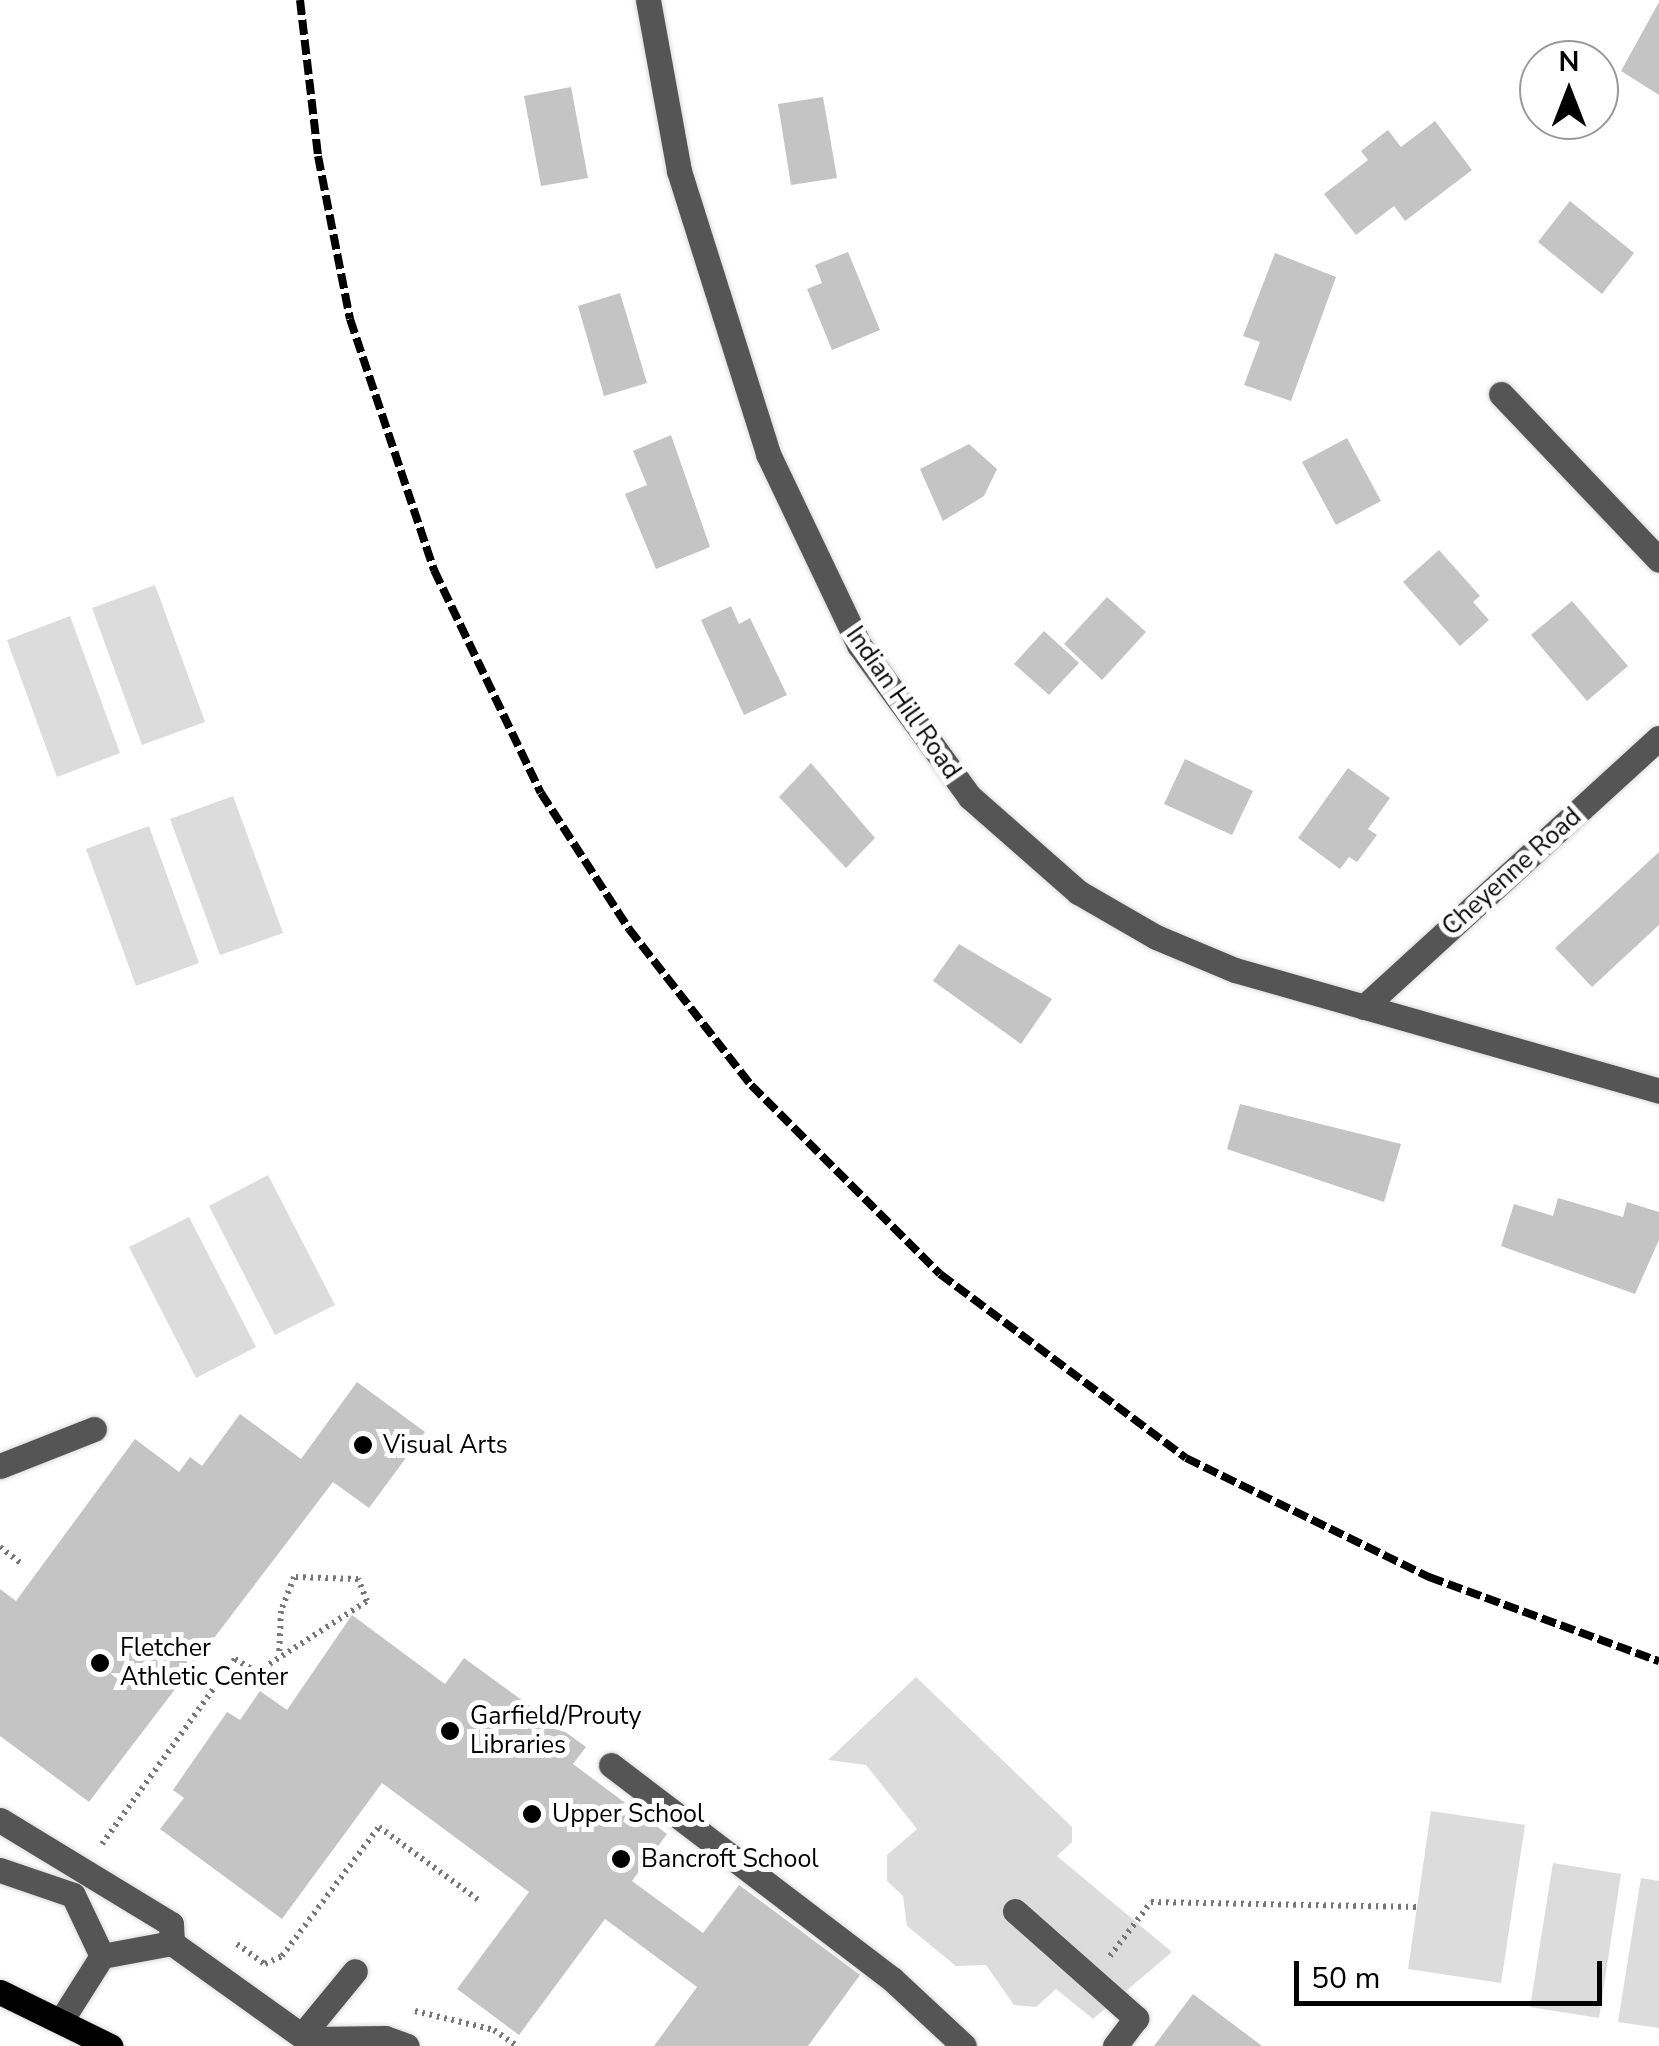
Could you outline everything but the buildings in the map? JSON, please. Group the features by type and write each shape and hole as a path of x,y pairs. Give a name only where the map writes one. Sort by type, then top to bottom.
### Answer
{"main road":[{"path":"0,1992 62,2019 110,2046"}],"street":[{"name":"Indian Hill Road","path":"648,0 679,172 751,410 837,603 913,727 1002,830 1105,910 1235,970 1659,1090"},
{"path":"1501,394 1659,560"},
{"name":"Cheyenne Road","path":"1364,1007 1659,738"},
{"path":"0,1466 94,1430"},
{"path":"611,1765 892,1979 964,2046"},
{"path":"0,1820 170,1924 172,1942"},
{"path":"0,1870 73,1895 102,1956"},
{"path":"1015,1911 1136,2018 1115,2046"},
{"path":"62,2019 102,1956 172,1942 311,2039 385,2038 407,2046"},
{"path":"311,2039 355,1971"}],"path":[{"path":"0,1548 22,1564"},
{"path":"84,1870 235,1659 256,1672 367,1601 358,1579 294,1576 281,1611 279,1656"},
{"path":"233,1941 265,1964 282,1956 379,1827 481,1902"},
{"path":"86,1836 106,1844"},
{"path":"1091,1979 1151,1902 1417,1907"},
{"path":"406,2008 494,2030 517,2046"}],"shaded area":[{"path":"155,585 205,722 142,745 92,608"},
{"path":"70,616 120,753 57,777 7,640"},
{"path":"233,796 283,933 220,955 170,819"},
{"path":"149,826 199,963 136,986 86,849"},
{"path":"268,1175 335,1305 275,1335 209,1206"},
{"path":"189,1217 256,1347 196,1378 129,1247"},
{"path":"916,1677 1072,1827 1072,1842 1057,1856 1172,1952 1093,2019 1056,1989 1036,2007 1014,2005 986,1965 956,1966 907,1926 903,1896 887,1881 887,1855 917,1829 866,1765 828,1760"},
{"path":"1431,1811 1525,1825 1501,1983 1408,1969"},
{"path":"1553,1863 1621,1874 1599,2018 1530,2007"},
{"path":"1641,1878 1659,1881 1659,2028 1618,2022"}],"railway":[{"path":"300,0 318,156 350,319 434,570 541,793 629,929 751,1085 940,1274 1186,1458 1429,1577 1659,1661"}],"place":[{"name":"Visual Arts","path":"363,1445"},
{"name":"Fletcher Athletic Center","path":"100,1663"},
{"name":"Garfield/Prouty Libraries","path":"450,1731"},
{"name":"Upper School","path":"532,1814"},
{"name":"Bancroft School","path":"621,1859"}]}
